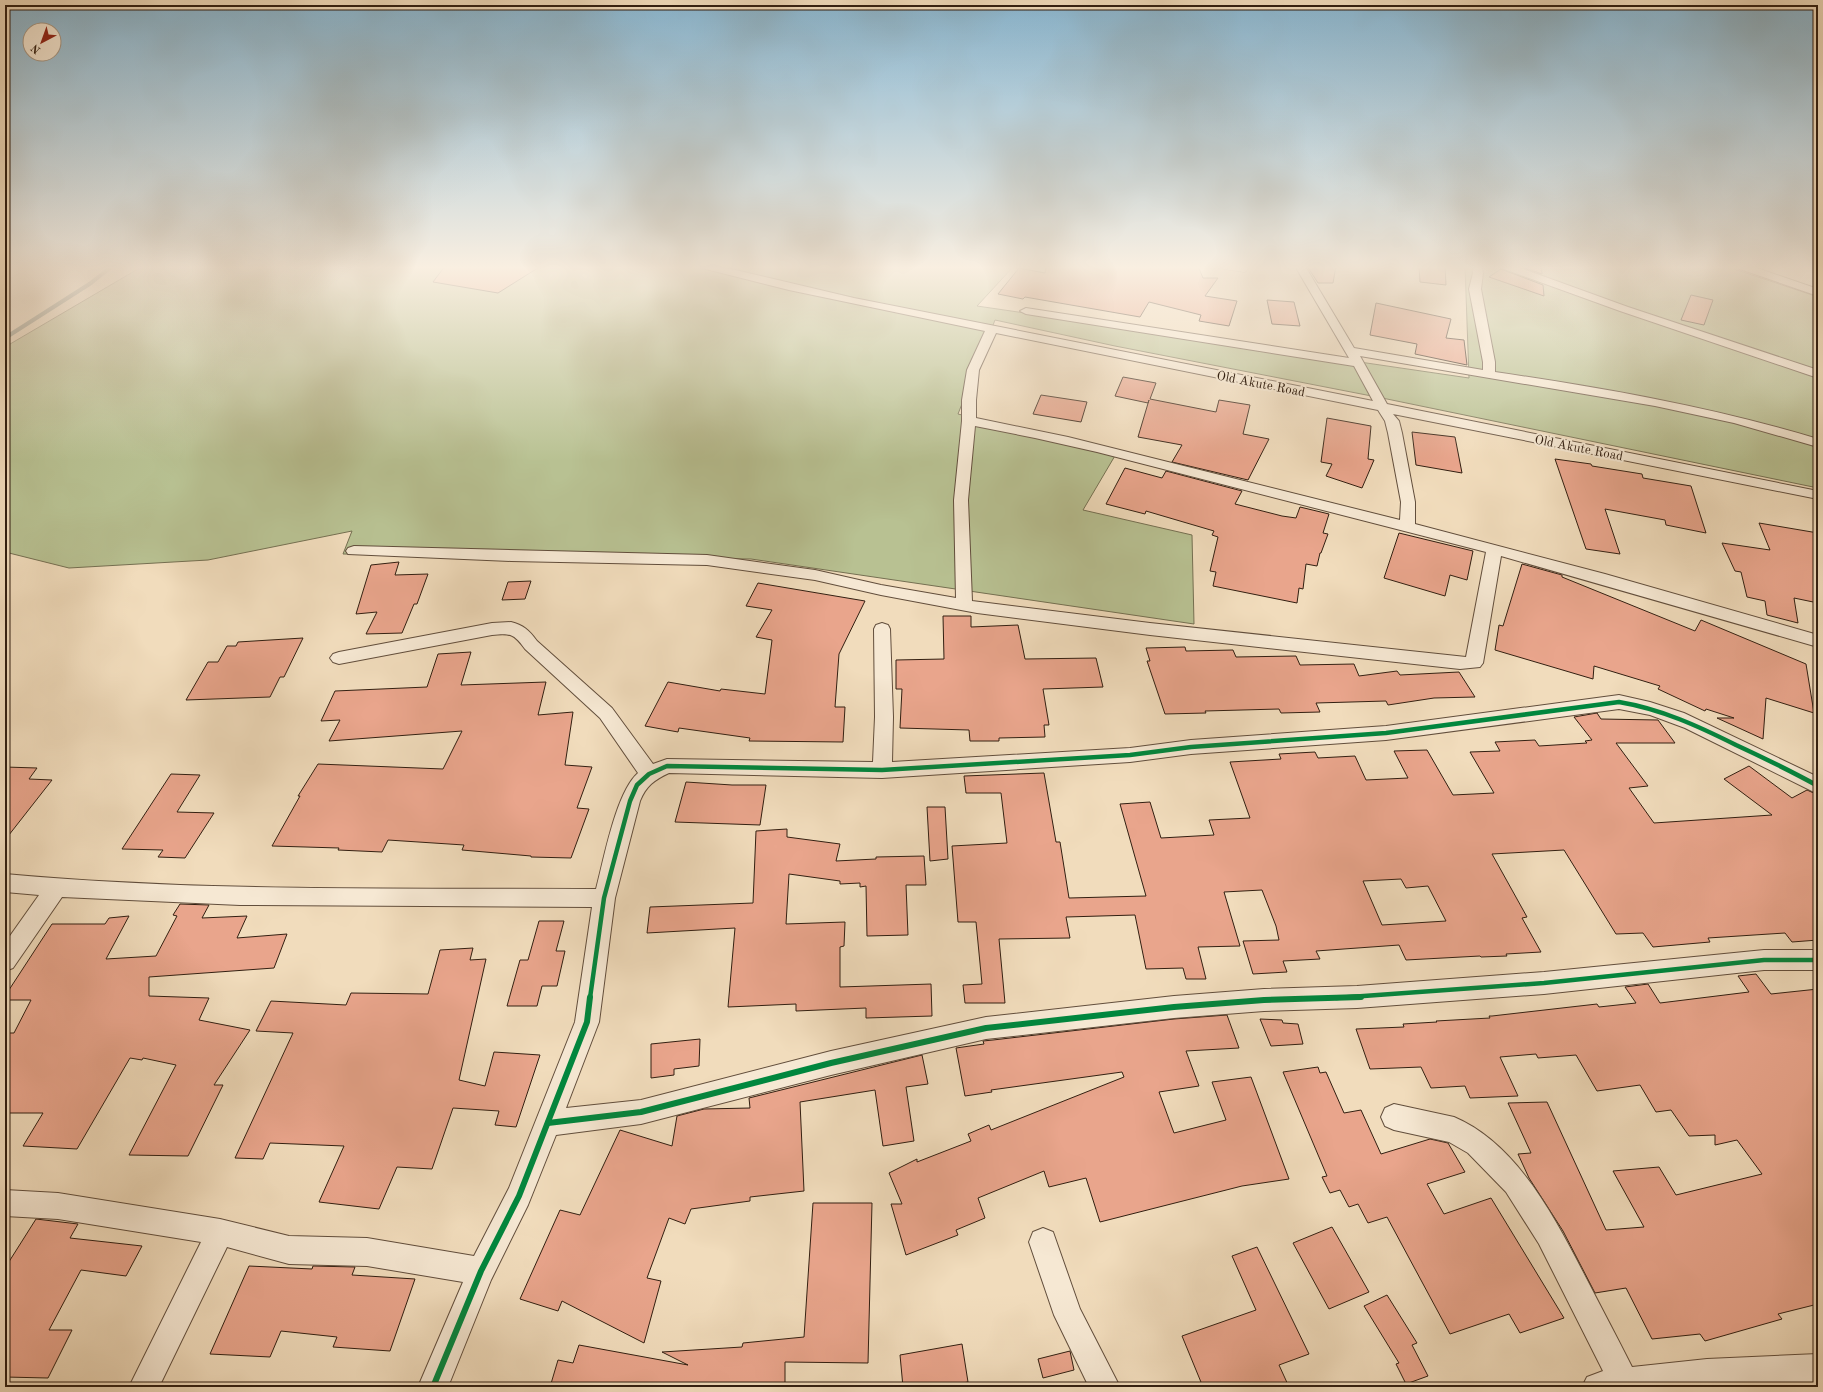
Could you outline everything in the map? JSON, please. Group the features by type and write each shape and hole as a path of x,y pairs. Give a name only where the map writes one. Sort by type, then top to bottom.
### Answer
{"street":[{"path":"964,604 961,500 969,421 969,400 973,370 991,331"},
{"name":"Old Akute Road","path":"1007,331 1818,495"},
{"path":"1154,331 1359,363"},
{"path":"1338,331 1359,363 1382,407 1392,421 1408,502 1407,527"},
{"path":"1483,331 1489,362 1488,375"},
{"path":"1690,331 1818,374"},
{"path":"1350,351 1488,375 1613,394 1708,413 1818,443"},
{"path":"969,421 1105,450 1407,527 1818,641"},
{"path":"354,551 707,560 815,576 881,590 964,604 1158,630 1460,663 1474,663 1494,550"},
{"path":"339,658 492,629 512,627 522,632 531,645 606,712 649,774"},
{"path":"882,629 884,717 882,770"},
{"path":"433,1387 481,1271 520,1196 587,1022 604,898 630,801 637,785 649,774 667,766 882,770 1130,755 1191,747 1386,733 1619,702 1642,705 1672,714 1795,773 1818,786"},
{"path":"5,883 56,888 136,892 185,892 240,896 604,898"},
{"path":"5,961 56,888"},
{"path":"548,1123 641,1112 831,1062 986,1028 1174,1007 1264,1000 1357,997 1544,983 1764,960 1818,960"},
{"path":"1394,1117 1454,1130 1477,1144 1515,1182 1549,1234 1611,1384 1732,1372 1818,1369"},
{"path":"5,1203 58,1206 220,1232 289,1250 367,1252 481,1271"},
{"path":"144,1387 220,1232"},
{"path":"1043,1242 1068,1315 1105,1387"}],"green space":[{"path":"32,331 991,331 958,414 1116,454 1083,510 1192,535 1194,624 751,559 343,554 352,531 208,560 69,568 5,552 5,347"},
{"path":"1046,331 1148,331 1469,378 1467,331 1818,331 1818,488 1387,399"}],"building":[{"path":"1371,331 1448,331 1446,338 1464,340 1467,365 1415,354 1417,344 1370,335"},
{"path":"1123,377 1156,383 1150,399 1216,412 1219,400 1250,405 1243,434 1269,439 1248,480 1172,462 1182,445 1138,437 1149,400 1148,403 1115,396"},
{"path":"1041,395 1087,402 1081,422 1033,414"},
{"path":"1327,418 1371,426 1368,459 1374,460 1362,488 1326,476 1332,464 1321,462"},
{"path":"1412,432 1455,437 1462,473 1416,465"},
{"path":"1555,459 1642,474 1643,478 1691,486 1706,533 1666,525 1665,520 1605,509 1620,554 1586,549"},
{"path":"1125,468 1162,478 1166,471 1242,491 1235,504 1282,516 1296,518 1300,507 1329,514 1323,533 1328,534 1320,553 1317,566 1306,564 1303,589 1299,588 1297,603 1213,586 1216,572 1210,571 1218,537 1212,535 1214,531 1146,511 1145,514 1106,504"},
{"path":"1759,523 1818,533 1818,603 1794,598 1798,623 1767,615 1765,601 1747,597 1741,572 1735,571 1722,543 1770,550"},
{"path":"1399,533 1473,551 1467,580 1450,575 1445,596 1384,578"},
{"path":"399,562 395,575 428,574 417,604 414,604 402,633 366,634 377,612 356,614 371,565"},
{"path":"1522,564 1562,575 1562,577 1695,631 1701,620 1806,664 1814,713 1766,698 1763,739 1717,718 1734,718 1706,709 1705,711 1658,689 1660,686 1594,666 1593,679 1495,650 1499,625 1503,626"},
{"path":"531,581 525,599 502,600 508,582"},
{"path":"758,583 865,601 839,654 835,707 845,707 843,742 749,741 750,738 679,728 678,732 645,726 668,682 720,691 721,689 765,694 772,640 756,637 772,610 746,606"},
{"path":"943,616 971,616 971,627 1018,625 1025,659 1096,658 1103,687 1043,689 1049,725 1044,725 1045,737 999,738 999,741 970,741 969,730 900,728 902,689 896,689 896,660 944,659"},
{"path":"303,638 284,677 280,677 270,697 186,700 208,662 218,662 227,646 236,646 238,642"},
{"path":"1185,647 1186,651 1233,650 1236,657 1296,656 1300,665 1354,664 1359,676 1397,671 1400,675 1459,672 1475,697 1434,698 1388,705 1386,701 1316,703 1320,712 1281,713 1279,709 1205,711 1206,713 1165,714 1147,661 1150,661 1146,648"},
{"path":"471,652 461,685 546,682 538,715 573,712 565,765 592,767 577,808 589,809 571,858 531,857 462,850 464,845 388,840 382,852 338,850 339,848 272,846 300,796 298,796 318,764 443,769 462,731 329,741 340,720 321,721 335,691 427,687 438,654"},
{"path":"1597,713 1601,719 1658,720 1675,743 1616,743 1648,786 1629,788 1654,823 1772,815 1724,779 1749,766 1792,798 1807,790 1818,795 1818,940 1792,942 1785,933 1708,938 1710,942 1653,947 1643,933 1616,934 1564,850 1492,854 1527,917 1522,918 1541,952 1506,954 1507,956 1406,960 1399,945 1316,951 1320,959 1283,961 1287,972 1253,974 1243,941 1279,940 1276,926 1262,890 1224,892 1240,946 1198,947 1206,979 1186,979 1183,968 1146,969 1135,915 1066,917 1070,938 999,939 1005,1003 965,1003 963,985 982,984 976,922 958,922 952,846 1007,843 1001,793 966,793 964,776 1044,773 1056,842 1060,842 1069,898 1146,896 1120,804 1150,802 1161,838 1214,835 1209,820 1250,818 1230,762 1281,759 1279,754 1315,752 1318,758 1355,756 1366,780 1408,778 1394,751 1427,750 1453,795 1494,793 1470,752 1500,751 1495,742 1535,740 1539,746 1587,743 1585,741 1592,740 1574,717","holes":["1401,879 1406,888 1428,886 1446,921 1382,925 1363,881"]},
{"path":"5,767 37,768 29,779 52,780 5,840"},
{"path":"171,774 200,775 177,812 214,813 185,858 158,857 163,850 122,849"},
{"path":"686,782 732,785 766,785 760,825 675,822"},
{"path":"927,807 945,807 948,859 930,861"},
{"path":"787,829 787,837 840,844 836,861 876,859 876,857 924,856 926,885 906,885 908,935 867,936 866,886 860,887 860,883 840,884 840,881 789,874 786,924 845,922 844,946 840,947 840,987 931,984 932,1016 866,1018 866,1008 796,1011 796,1004 728,1007 735,928 647,933 650,907 753,903 756,831"},
{"path":"180,904 209,905 202,918 247,916 237,938 287,934 274,968 149,977 149,996 209,998 199,1020 250,1030 214,1085 223,1085 188,1156 129,1155 176,1065 143,1058 142,1060 130,1058 77,1149 23,1146 43,1113 5,1113 5,1033 14,1033 31,1000 5,1000 5,996 52,924 105,924 109,918 129,916 106,959 156,956 177,916 173,915"},
{"path":"539,921 564,921 556,951 565,951 557,986 542,986 537,1006 507,1006 520,960 528,960"},
{"path":"473,948 470,960 486,959 459,1080 485,1086 494,1052 540,1055 516,1127 495,1125 499,1111 453,1108 432,1169 397,1167 379,1209 319,1202 344,1146 270,1143 263,1159 235,1158 293,1033 256,1031 271,1001 346,1005 351,993 428,994 440,950"},
{"path":"1756,974 1771,994 1818,989 1818,1304 1778,1314 1782,1319 1705,1341 1700,1334 1652,1339 1626,1288 1595,1293 1563,1231 1529,1178 1518,1154 1531,1153 1508,1103 1547,1102 1606,1230 1644,1227 1613,1171 1659,1167 1676,1195 1762,1174 1737,1140 1715,1145 1715,1135 1689,1136 1671,1110 1656,1112 1640,1085 1597,1091 1576,1055 1538,1058 1536,1054 1500,1057 1518,1096 1470,1098 1465,1086 1431,1088 1421,1067 1370,1069 1356,1029 1404,1027 1403,1024 1490,1018 1489,1016 1597,1004 1599,1007 1636,1003 1625,987 1648,984 1660,1003 1749,992 1738,976"},
{"path":"1227,1015 1239,1048 1186,1051 1199,1086 1159,1092 1174,1133 1226,1120 1212,1082 1251,1077 1289,1179 1242,1186 1100,1222 1086,1178 1049,1187 1044,1171 978,1198 985,1218 956,1230 958,1235 906,1255 891,1204 902,1204 889,1173 917,1159 917,1162 971,1141 968,1134 989,1125 991,1130 1124,1077 1122,1072 991,1090 992,1092 965,1096 956,1048 984,1044 983,1041 1174,1019"},
{"path":"1260,1019 1282,1020 1283,1023 1298,1024 1303,1044 1271,1046"},
{"path":"700,1039 699,1066 674,1069 674,1075 651,1078 651,1044"},
{"path":"922,1055 928,1084 906,1087 914,1141 883,1146 875,1090 800,1102 804,1191 750,1197 750,1201 691,1209 685,1224 669,1218 647,1278 661,1281 644,1343 562,1301 558,1311 520,1299 560,1210 580,1215 620,1130 672,1146 677,1116 704,1109 750,1108 749,1098"},
{"path":"1318,1067 1320,1073 1326,1072 1344,1113 1361,1110 1381,1154 1430,1139 1448,1143 1465,1172 1427,1184 1444,1214 1491,1198 1564,1318 1520,1333 1509,1314 1450,1334 1387,1217 1368,1223 1358,1204 1349,1207 1340,1190 1330,1193 1322,1177 1327,1176 1283,1072"},
{"path":"813,1203 872,1203 868,1363 785,1362 785,1387 550,1387 558,1360 573,1363 579,1345 688,1365 662,1352 742,1347 743,1343 804,1337"},
{"path":"36,1219 78,1224 70,1238 142,1246 126,1276 81,1270 49,1330 72,1330 48,1378 5,1377 5,1268"},
{"path":"1332,1227 1369,1292 1329,1309 1293,1243"},
{"path":"1257,1247 1309,1354 1279,1365 1289,1387 1203,1387 1182,1336 1256,1310 1232,1256"},
{"path":"249,1266 312,1269 313,1266 355,1267 352,1275 415,1279 390,1351 333,1347 337,1337 281,1331 270,1357 210,1354"},
{"path":"1387,1295 1417,1343 1412,1345 1428,1376 1406,1384 1396,1364 1399,1363 1364,1306"},
{"path":"962,1344 968,1382 940,1387 903,1387 900,1355"},
{"path":"1070,1351 1074,1370 1043,1378 1038,1359"}],"waterway":[{"path":"5,338 16,331"}],"cycle path":[{"path":"433,1387 481,1271 519,1196 587,1022 604,898 630,801 637,785 649,774 667,766 882,770 1130,755 1191,747 1386,733 1619,702 1650,708 1705,729 1797,774 1818,786"},
{"path":"548,1123 641,1112 831,1063 986,1028 1174,1007 1264,1000 1357,997 1544,983 1764,960 1818,960"}]}
